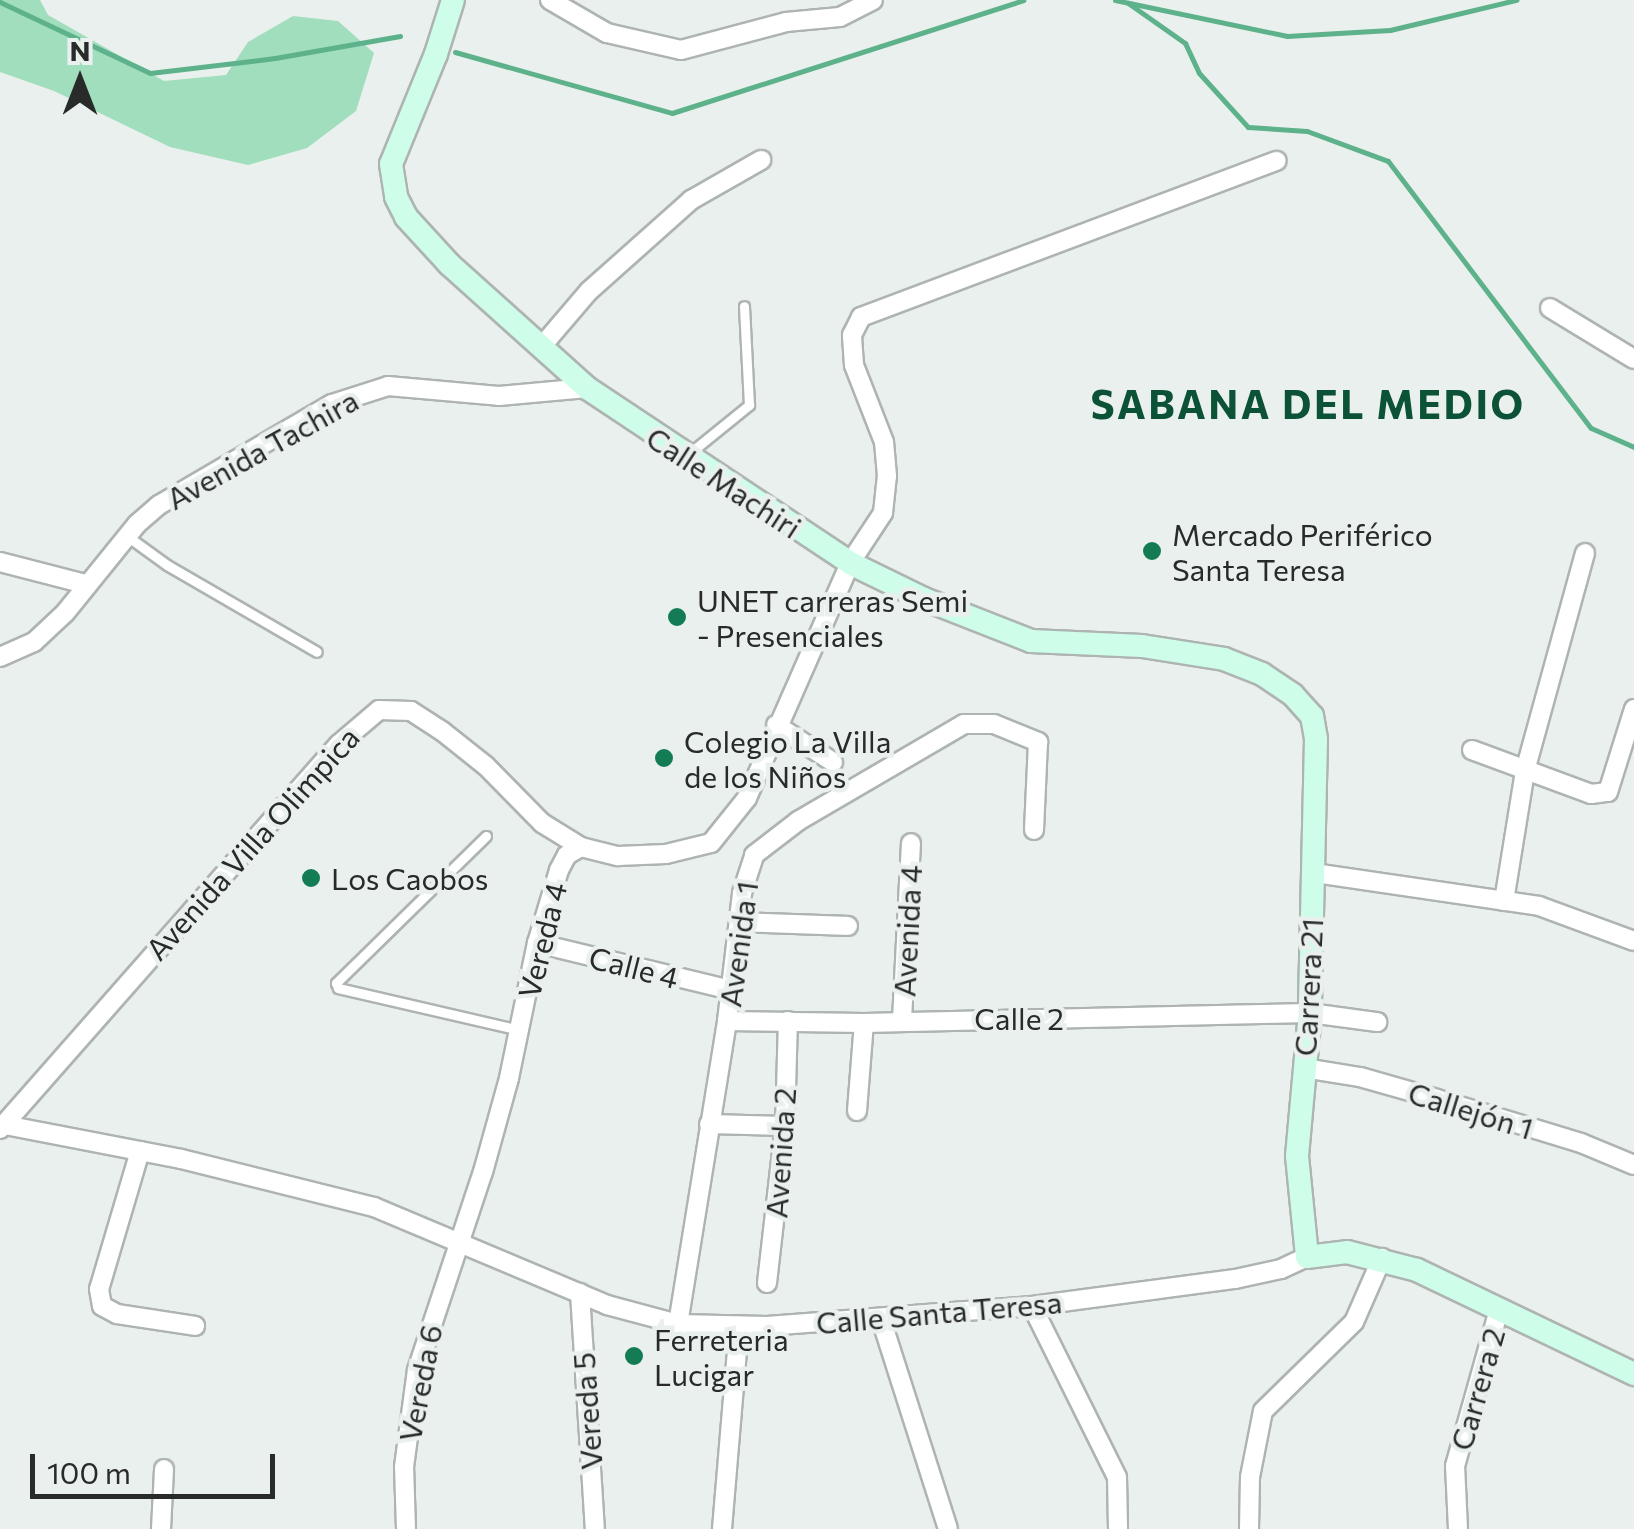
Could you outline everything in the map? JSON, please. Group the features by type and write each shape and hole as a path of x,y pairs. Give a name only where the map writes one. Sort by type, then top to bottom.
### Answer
{"street":[{"name":"Calle Machiri","path":"452,0 436,54 391,164 396,198 406,217 449,264 586,388 850,564 1031,641 1142,646 1224,659 1262,674 1293,696 1312,716"},
{"path":"550,0 607,33 681,50 786,22 840,17 873,0"},
{"path":"542,346 589,292 666,220 691,200 761,160"},
{"name":"Vereda 4","path":"459,1241 488,1153 520,1030 536,943 567,855 580,846 618,856 666,854 711,843 746,798 850,564 883,513 888,476 884,442 854,365 852,335 861,317 1277,161"},
{"path":"1550,308 1634,359"},
{"name":"Avenida Tachira","path":"0,658 34,642 65,613 85,584 159,505 197,479 364,390 411,385 499,396 586,388"},
{"path":"1504,901 1525,770 1585,553"},
{"path":"0,562 85,584"},
{"path":"1472,750 1591,794 1608,792 1634,709"},
{"name":"Avenida Villa Olimpica","path":"2,1127 326,758 378,710 412,711 442,731 486,766 542,822 580,846"},
{"name":"Carrera 21","path":"1307,1257 1300,1218 1297,1156 1310,1013 1316,739 1312,716"},
{"name":"Avenida 1","path":"678,1324 727,1021 746,870 771,839 964,724 994,724 1038,742 1034,830"},
{"path":"776,726 832,762"},
{"name":"Avenida 4","path":"902,1020 911,843"},
{"path":"1314,873 1538,906 1634,941"},
{"path":"739,922 848,926"},
{"name":"Calle 4","path":"536,943 731,990"},
{"name":"Calle 2","path":"727,1021 902,1020 986,1026 1310,1013 1377,1022"},
{"name":"Avenida 2","path":"768,1283 785,1126 788,1021"},
{"path":"857,1112 864,1023"},
{"name":"Callejón 1","path":"1304,1068 1360,1077 1437,1099 1582,1143 1634,1165"},
{"path":"709,1124 785,1126"},
{"name":"Calle Santa Teresa","path":"2,1127 140,1151 374,1207 580,1293 678,1324 740,1326 881,1319 1032,1306 1235,1279 1281,1269 1307,1257 1348,1252 1382,1258 1500,1309 1634,1374"},
{"path":"140,1151 99,1289 102,1306 116,1314 195,1326"},
{"name":"Vereda 6","path":"406,1529 404,1467 416,1370 459,1241"},
{"path":"1249,1529 1250,1476 1263,1411 1304,1374 1337,1334 1354,1322 1382,1258"},
{"name":"Vereda 5","path":"580,1293 595,1529"},
{"path":"1032,1306 1117,1477 1121,1506 1118,1529"},
{"name":"Carrera 2","path":"1458,1529 1455,1466 1500,1309"},
{"path":"881,1319 948,1529"},
{"path":"722,1529 740,1326"},
{"path":"160,1529 164,1469"}],"lane":[{"path":"685,457 749,405 744,306"},
{"path":"128,536 167,565 317,652"},
{"path":"486,836 336,983 338,988 520,1030"}],"green space":[{"path":"0,0 40,0 48,15 164,81 226,75 248,42 293,16 338,21 374,53 356,111 307,148 248,165 170,147 54,91 0,72"}],"waterway":[{"path":"455,52 672,113 1023,0"},
{"path":"1115,0 1287,36 1390,30 1516,0"},
{"path":"0,2 150,73 275,58 400,36"},
{"path":"1128,3 1185,43 1199,73 1248,127 1307,131 1388,161 1591,428 1634,447"}],"place":[{"name":"Mercado Periférico Santa Teresa","path":"1152,551"},
{"name":"UNET carreras Semi - Presenciales","path":"677,617"},
{"name":"Colegio La Villa de los Niños","path":"664,758"},
{"name":"Los Caobos","path":"311,878"},
{"name":"Ferreteria Lucigar","path":"634,1356"}],"district":[{"name":"SABANA DEL MEDIO","path":"1308,403"}]}
